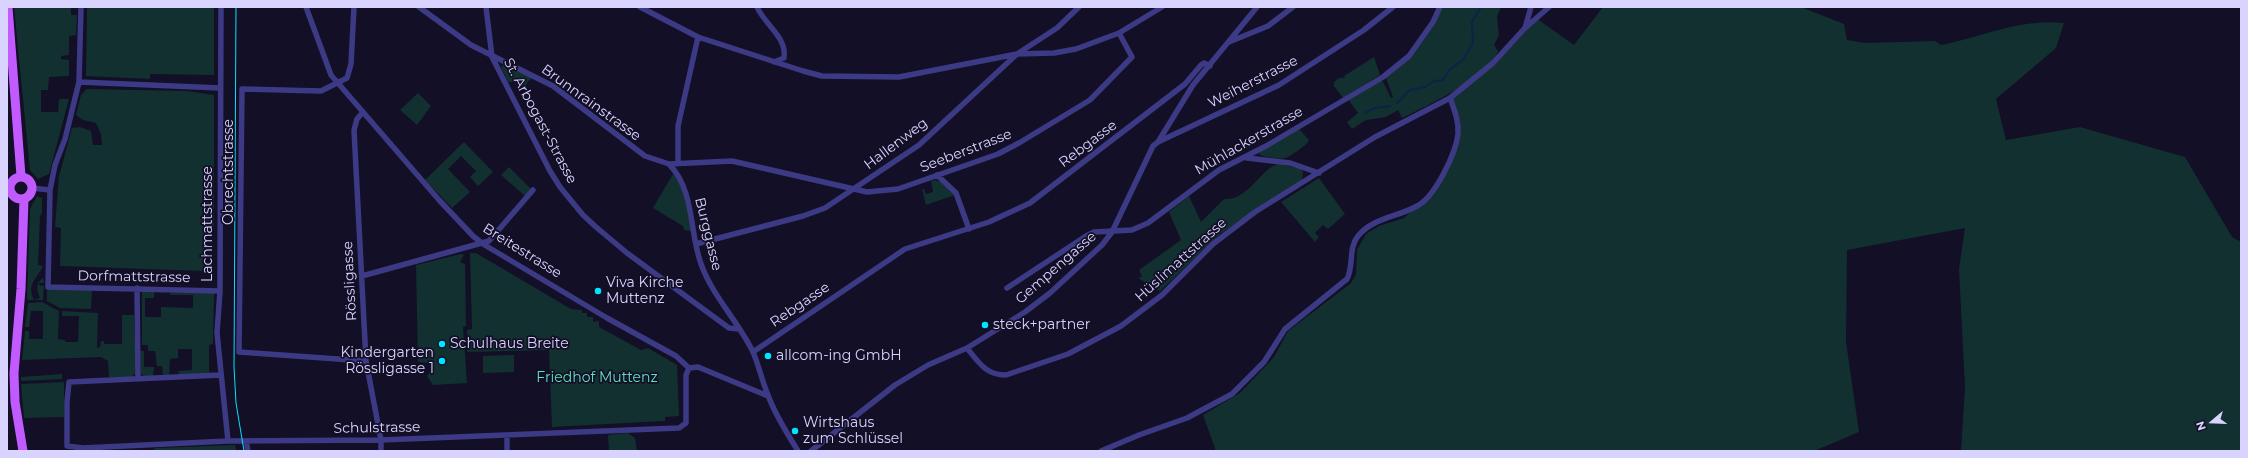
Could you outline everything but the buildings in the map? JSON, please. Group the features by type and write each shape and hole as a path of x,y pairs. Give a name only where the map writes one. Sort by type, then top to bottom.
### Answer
{"main road":[{"path":"8,7 21,176"},
{"path":"21,176 30,181 32,188 30,195 24,199 14,197 8,189 14,179 21,176"},
{"path":"24,199 21,289 14,373 16,402 24,451"}],"street":[{"path":"32,188 50,190 55,165 65,139 79,82 81,7"},
{"name":"Lachmattstrasse","path":"221,7 220,291 217,333 220,375 228,441"},
{"name":"Breitestrasse","path":"306,7 331,75 439,200 483,244 607,318 676,356 690,368 698,368 768,396"},
{"path":"338,84 346,78 350,72 354,7"},
{"name":"Brunnrainstrasse","path":"420,7 471,44 492,57 523,69 553,86 645,156 669,164"},
{"name":"St. Arbogast-Strasse","path":"486,7 492,57 550,171 583,215 627,253 729,328 738,329"},
{"path":"640,7 698,37 773,62 822,76 893,78 1017,54 1054,53 1076,48 1119,33 1162,7"},
{"path":"757,7 762,18 782,42 785,50 784,58 773,62"},
{"name":"Hallenweg","path":"696,244 816,212 837,200 919,145 1017,54 1056,28 1079,7"},
{"name":"Gempengasse","path":"811,451 895,384 928,365 967,348 1038,303 1102,245 1112,232 1153,146 1158,142 1193,85 1258,7"},
{"path":"1229,42 1268,26 1294,7"},
{"name":"Weiherstrasse","path":"1158,142 1279,85 1364,30 1393,7"},
{"name":"Mühlackerstrasse","path":"1007,288 1094,232 1132,230 1148,223 1207,178 1239,161 1396,67 1409,56 1421,41 1440,7"},
{"path":"1524,29 1531,7"},
{"name":"Hüslimattstrasse","path":"967,348 987,371 996,375 1006,374 1044,364 1096,340 1140,312 1162,295 1194,261 1233,229 1375,137 1450,98 1493,63 1524,29 1549,7"},
{"name":"Seeberstrasse","path":"678,162 732,161 867,192 898,189 998,154 1053,124 1090,100 1132,57 1119,33"},
{"path":"669,164 678,162 678,126 698,37"},
{"name":"Rebgasse","path":"753,352 896,254 923,242 989,222 1030,203 1185,84 1201,65 1204,63 1210,66"},
{"path":"79,82 220,88"},
{"name":"Obrechtstrasse","path":"338,84 321,91 242,89 239,352 366,361"},
{"path":"1101,451 1187,418 1232,394 1264,362 1285,329 1347,279 1351,267 1353,246 1362,231 1384,219 1418,206 1437,186 1456,145 1458,133 1457,119 1450,98"},
{"name":"Rössligasse","path":"363,112 356,119 354,130 366,361 381,440 381,451"},
{"path":"1239,161 1250,157 1290,163 1318,173"},
{"name":"Burggasse","path":"669,164 681,180 686,194 700,263 714,294 753,352 768,396 798,451"},
{"path":"937,176 956,193 969,228"},
{"name":"Dorfmattstrasse","path":"50,190 48,287 220,291"},
{"path":"362,276 483,244 489,241 533,190"},
{"path":"137,288 138,379 220,375"},
{"name":"Schulstrasse","path":"138,379 69,382 67,402 67,446 83,448 146,448 228,441 381,440 679,428 686,423 686,375 690,368"},
{"path":"507,435 507,451"},
{"path":"246,441 248,451"}],"green space":[{"path":"14,7 64,7 71,8 71,15 77,15 76,35 69,36 69,55 61,56 61,59 69,60 69,76 49,77 48,90 41,90 41,112 58,112 59,99 69,99 49,174 38,179 30,170"},
{"path":"87,7 214,7 214,75 150,74 150,79 86,76"},
{"path":"1442,7 1501,7 1497,17 1499,35 1494,45 1498,51 1493,61 1471,80 1456,90 1402,118 1398,110 1386,117 1366,120 1352,129 1347,122 1358,113 1348,99 1382,80 1391,98 1393,97 1386,78 1396,70 1419,46"},
{"path":"1603,7 1801,7 1844,24 1847,40 1865,43 1935,41 1941,45 2002,29 2032,23 2064,23 2056,48 1996,99 2006,140 2080,127 2185,157 2232,237 2241,242 2241,451 1961,451 1965,387 1959,269 1965,228 1847,250 1846,342 1859,432 1814,451 1216,451 1203,415 1240,393 1274,357 1288,331 1351,283 1356,274 1357,250 1366,234 1379,226 1404,218 1437,186 1458,133 1450,98 1493,63 1536,18 1574,45"},
{"path":"1374,57 1380,75 1343,98 1334,86 1334,82 1339,78 1345,78 1344,76"},
{"path":"504,64 534,78 528,81 525,88 515,82 508,82 501,67"},
{"path":"87,89 187,91 214,95 214,228 206,228 205,271 60,266 61,228 55,227 59,176 72,128 80,127 91,131 93,145 102,145 101,134 96,123 83,120 76,115 81,95"},
{"path":"418,93 431,106 417,125 400,110"},
{"path":"1299,129 1309,140 1304,146 1290,156 1279,159 1262,156 1259,154 1260,151"},
{"path":"464,142 493,172 478,186 470,177 476,171 461,156 448,169 470,192 452,208 425,180"},
{"path":"1279,164 1301,169 1303,172 1302,180 1220,234 1160,291 1138,278 1142,277 1139,270 1181,240 1169,212 1189,196 1201,222 1224,199 1241,195 1273,166"},
{"path":"509,167 531,189 525,196 501,175"},
{"path":"673,174 681,187 692,231 684,230 683,226 653,208"},
{"path":"1319,178 1345,214 1328,229 1323,225 1315,233 1319,237 1315,242 1281,202"},
{"path":"935,180 941,182 955,195 926,205 922,189 924,189 926,194 933,192 931,181"},
{"path":"37,196 42,198 38,265 43,266 33,282 31,290 34,300 28,300 27,298 30,209"},
{"name":"Friedhof Muttenz","path":"470,253 476,253 571,309 582,310 582,313 587,313 587,317 593,317 593,322 599,321 599,327 641,350 648,348 677,365 679,416 665,417 665,421 552,427 549,350 467,352 467,330 472,329"},
{"path":"461,254 464,255 460,262 465,264 466,326 463,327 467,383 433,385 427,376 430,372 430,363 418,362 416,265"},
{"path":"43,278 44,283 39,283 39,285 44,286 43,300 34,300 40,298 37,287 40,280"},
{"path":"47,288 92,289 91,309 60,308 47,301"},
{"path":"142,292 154,292 154,298 145,298 145,317 161,317 161,307 193,308 193,295 170,295 170,293 214,293 213,344 209,345 209,374 179,374 178,371 192,370 192,349 178,349 178,358 170,359 169,376 163,376 162,366 157,366 155,351 148,351 148,345 142,345"},
{"path":"42,302 59,311 58,339 65,340 65,342 78,342 79,316 62,316 62,311 98,313 97,348 100,347 101,341 104,341 104,344 122,344 122,315 134,315 136,373 131,377 109,377 108,361 101,357 22,360 25,331 29,331 29,339 43,339 43,311 31,311 29,327 25,327 28,303"},
{"path":"140,351 144,351 144,367 154,367 153,376 145,377 141,374"},
{"path":"514,355 514,372 483,373 483,356"},
{"path":"62,374 62,379 21,381 21,377"},
{"path":"64,382 64,417 24,418 21,384"},
{"path":"628,433 635,438 637,451 609,451 608,435"},
{"path":"235,445 236,451 151,451 156,448"}],"waterway":[{"path":"1397,103 1410,90 1425,87 1434,81 1443,80 1450,69 1463,60 1473,43 1472,22 1481,7"},
{"path":"1365,113 1375,108 1390,106"}],"tram line":[{"path":"236,7 234,367 236,403 244,451"}],"place":[{"name":"Viva Kirche Muttenz","path":"598,291"},
{"name":"steck+partner","path":"985,325"},
{"name":"Schulhaus Breite","path":"442,344"},
{"name":"allcom-ing GmbH","path":"768,356"},
{"name":"Kindergarten Rössligasse 1","path":"442,361"},
{"name":"Wirtshaus zum Schlüssel","path":"795,431"}]}
